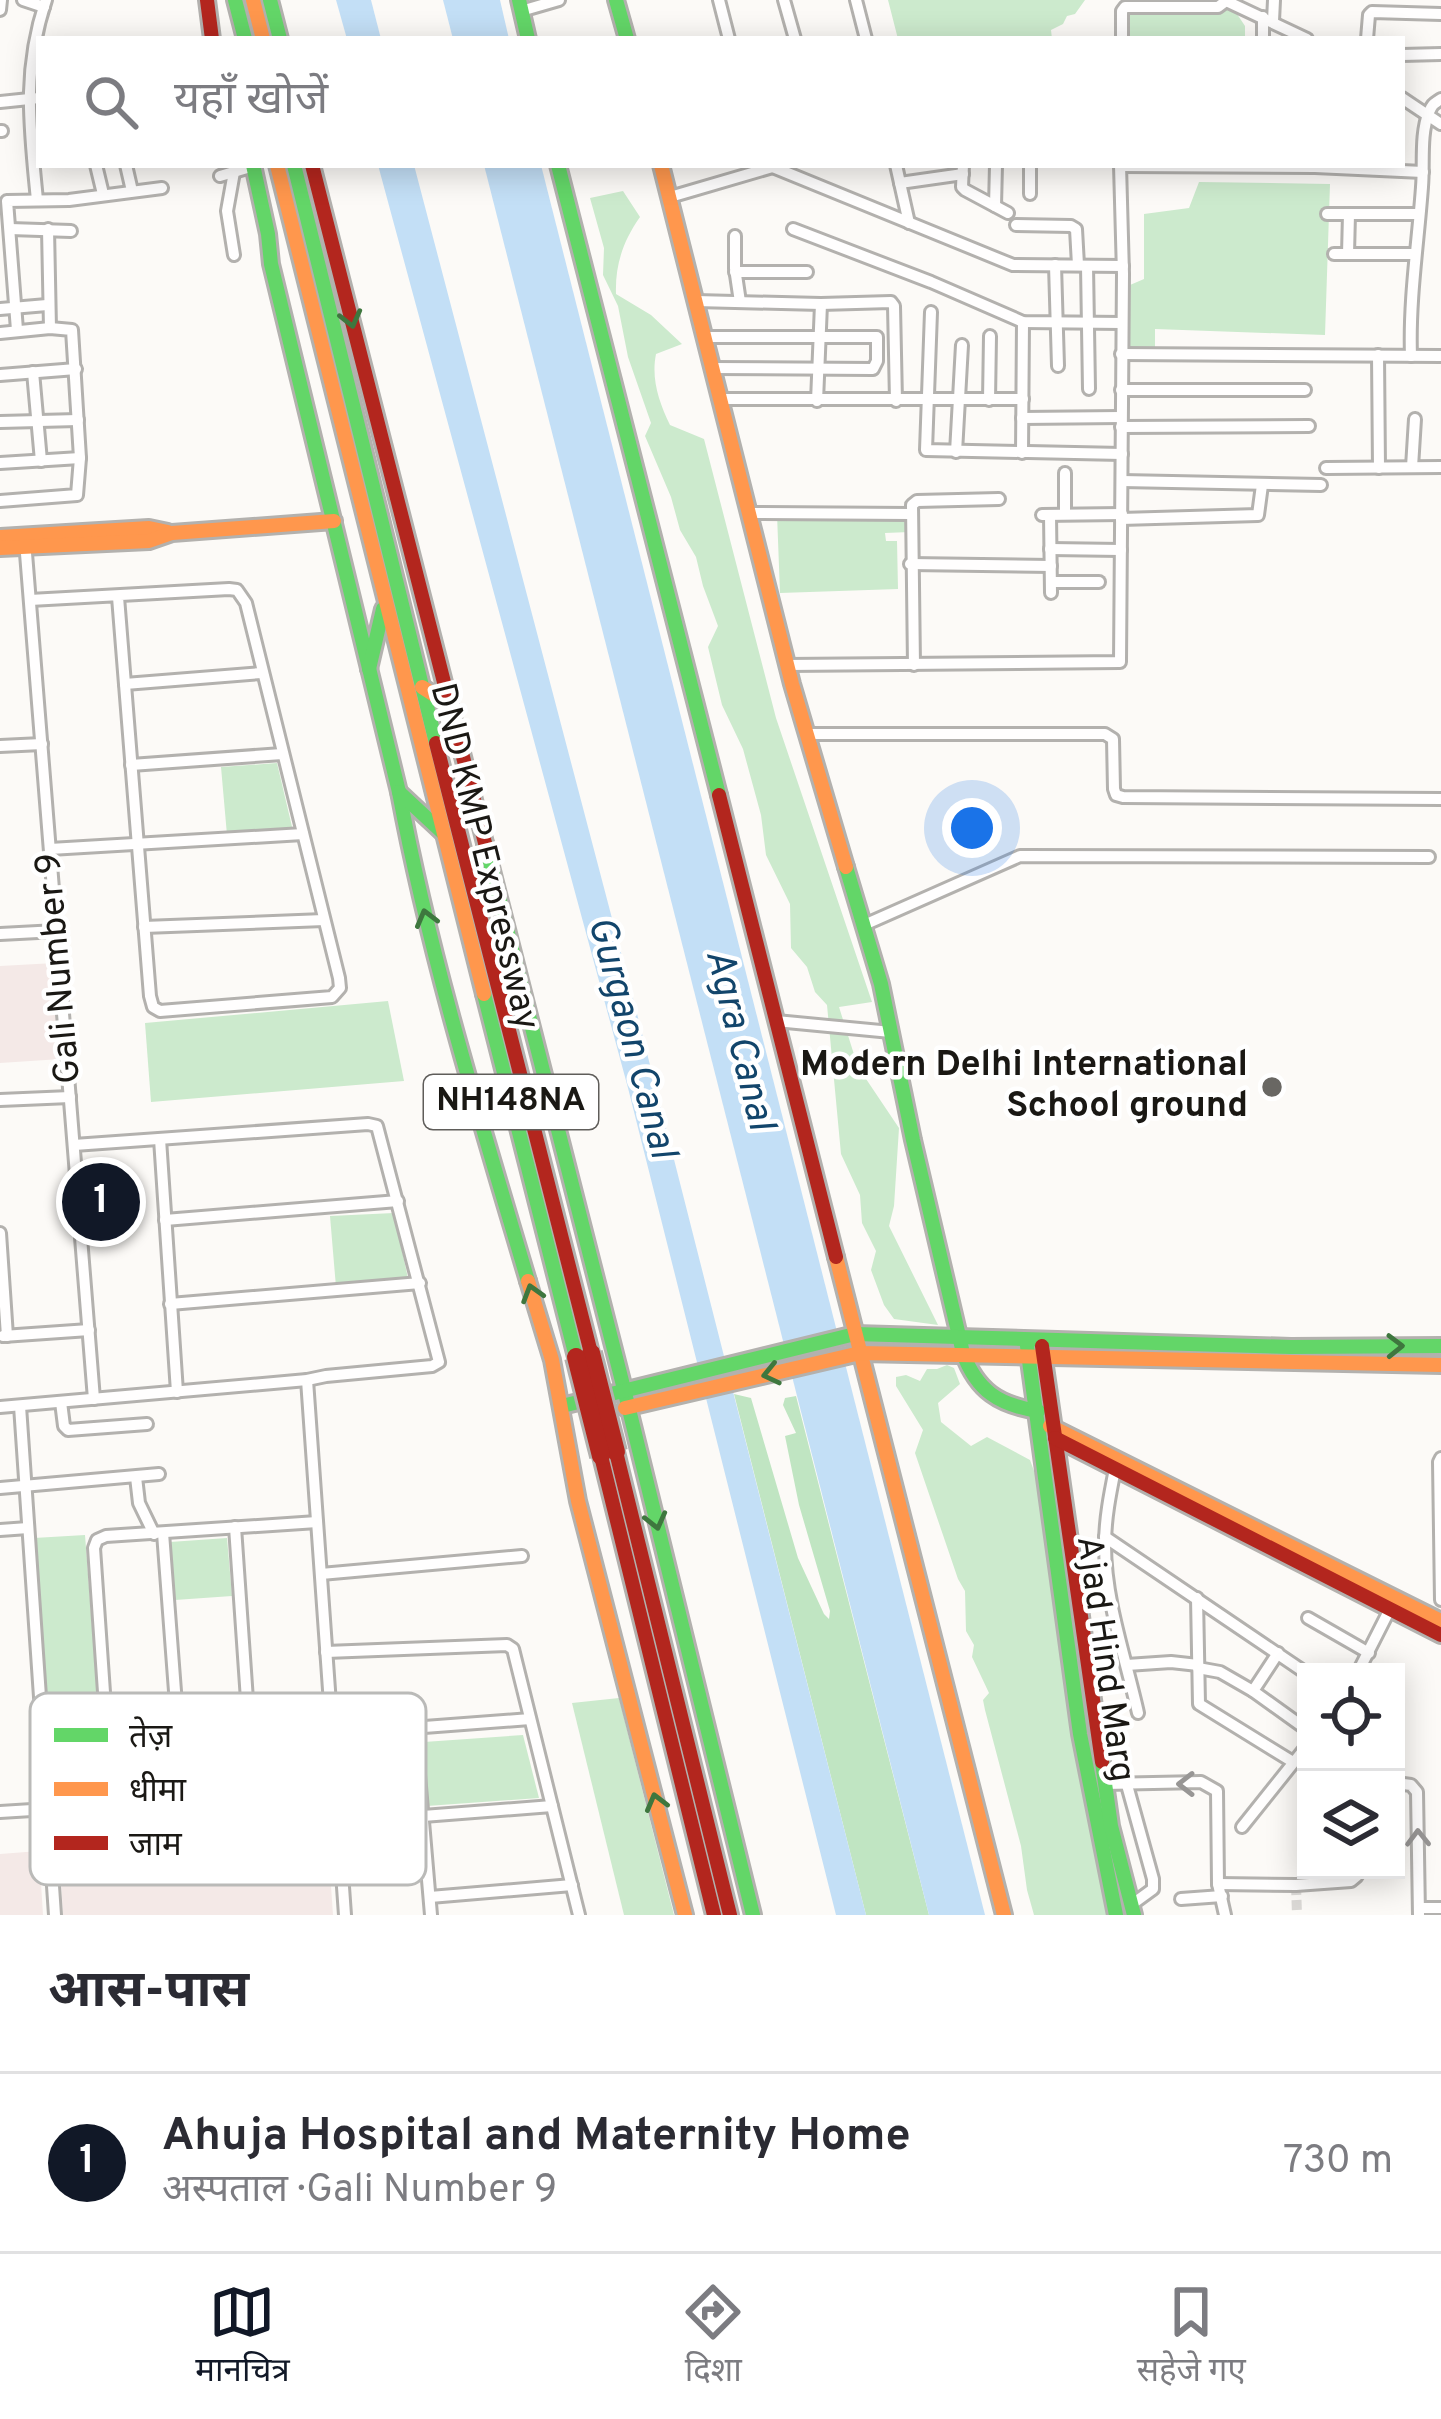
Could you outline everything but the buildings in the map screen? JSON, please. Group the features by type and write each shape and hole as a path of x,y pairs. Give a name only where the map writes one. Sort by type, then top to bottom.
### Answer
{"main road":[{"path":"207,0 211,36"},
{"path":"616,0 626,36"},
{"path":"244,36 250,2"},
{"path":"250,2 261,36"},
{"path":"250,2 278,36"},
{"path":"520,5 527,36"},
{"path":"247,168 268,234 422,901 552,1360 578,1501 685,1915"},
{"name":"DND KMP Expressway","path":"278,168 445,840 730,1915"},
{"name":"DND KMP Expressway","path":"295,168 477,897 714,1915"},
{"path":"313,168 753,1915"},
{"path":"559,168 776,1021 851,1345 1004,1915"},
{"path":"662,168 787,664 881,984 969,1371 981,1390 1115,1469 1393,1603 1441,1621"},
{"path":"0,548 25,541 149,528 172,533 334,521"},
{"path":"0,537 25,541"},
{"path":"369,669 385,602"},
{"path":"422,687 450,705"},
{"path":"456,816 469,781"},
{"path":"399,792 445,840"},
{"path":"564,1413 851,1345 1441,1346"},
{"path":"1035,1348 1231,1362 1441,1365"},
{"path":"1035,1348 1127,1912"},
{"path":"1046,1427 1393,1603 1441,1635"},
{"name":"Ajad Hind Marg","path":"1046,1427 1056,1562 1096,1830 1127,1912"}],"street":[{"path":"0,10 2,0"},
{"path":"23,0 45,3 36,36"},
{"path":"520,5 559,0"},
{"path":"718,0 728,36"},
{"path":"784,0 794,36"},
{"path":"856,0 865,36"},
{"path":"1122,36 1125,7 1218,7 1225,0 1294,36"},
{"path":"1264,36 1274,0"},
{"path":"1366,36 1372,12 1441,14"},
{"path":"36,38 37,200"},
{"path":"1405,55 1441,54"},
{"path":"0,102 33,99"},
{"path":"1411,356 1414,254 1427,115 1441,99"},
{"path":"1405,100 1441,124"},
{"path":"97,168 103,194"},
{"path":"127,168 132,191"},
{"path":"220,176 247,168"},
{"path":"235,256 226,211 247,168"},
{"path":"670,197 765,168"},
{"path":"777,168 1013,266 1123,266"},
{"path":"896,168 909,223"},
{"path":"995,206 996,168"},
{"path":"1030,168 1030,194"},
{"path":"787,664 1120,662 1120,168"},
{"path":"1351,168 1423,172"},
{"path":"899,183 963,170 965,190 1008,213"},
{"path":"17,330 6,278 7,201 69,200 162,188"},
{"path":"1327,214 1419,214"},
{"path":"1348,254 1349,214"},
{"path":"1016,225 1076,229 1088,323 1088,389"},
{"path":"10,229 71,231"},
{"path":"48,229 50,328"},
{"path":"793,229 1023,322 1122,323"},
{"path":"735,236 740,302"},
{"path":"1334,254 1414,254"},
{"path":"1055,265 1058,366"},
{"path":"735,272 807,272"},
{"path":"696,301 894,304 896,401"},
{"path":"817,401 821,304"},
{"path":"0,309 47,305"},
{"path":"932,312 926,450 1122,454"},
{"path":"1022,453 1023,322"},
{"path":"0,333 50,328 72,331 80,458 80,486 74,496 0,501"},
{"path":"988,400 990,336"},
{"path":"704,337 877,337 873,368 712,368"},
{"path":"956,452 962,345"},
{"path":"1121,354 1441,356"},
{"path":"1378,355 1378,468"},
{"path":"0,375 76,368"},
{"path":"33,372 41,461"},
{"path":"1121,390 1305,390"},
{"path":"720,399 1023,399"},
{"path":"1022,418 1309,426"},
{"path":"1412,466 1415,419"},
{"path":"0,422 78,420"},
{"path":"0,464 80,458"},
{"path":"1326,468 1441,467"},
{"path":"1065,473 1065,514"},
{"path":"1122,481 1322,485"},
{"path":"1099,582 1051,587 1046,515 1258,515 1262,485"},
{"path":"914,665 912,505 917,501 999,499"},
{"path":"749,513 911,514"},
{"name":"Gali Number 9","path":"25,541 94,1399"},
{"path":"1050,548 1121,550"},
{"path":"910,564 1051,566"},
{"path":"30,600 237,590 246,603 339,978 340,988 332,997 160,1011 153,1007 118,597"},
{"path":"125,684 261,673"},
{"path":"806,734 1105,734 1113,739 1114,789 1119,796 1441,799"},
{"path":"0,746 42,744"},
{"path":"131,765 282,754"},
{"path":"50,849 303,834"},
{"path":"864,926 1020,856 1429,857"},
{"path":"144,927 324,920"},
{"path":"0,934 57,931"},
{"path":"776,1021 891,1032"},
{"path":"0,1100 70,1097"},
{"path":"0,1407 438,1364 379,1130 373,1124 74,1145"},
{"path":"160,1139 177,1392"},
{"path":"165,1220 398,1201"},
{"path":"0,1233 4,1336 89,1330"},
{"path":"170,1304 420,1283"},
{"path":"307,1380 329,1693"},
{"path":"62,1402 68,1430 147,1424"},
{"path":"20,1406 40,1693"},
{"path":"1441,1458 1441,1600"},
{"path":"1115,1469 1106,1537 1111,1593 1138,1713"},
{"path":"0,1488 159,1474"},
{"path":"136,1477 139,1502 158,1533 174,1693"},
{"path":"104,1693 95,1544 106,1536 317,1522"},
{"path":"235,1527 247,1693"},
{"path":"0,1530 28,1528"},
{"path":"1106,1537 1297,1667"},
{"path":"321,1574 522,1556"},
{"path":"1197,1598 1199,1704 1293,1762"},
{"path":"1363,1663 1393,1603"},
{"path":"1308,1618 1369,1653"},
{"path":"326,1652 511,1646 579,1915"},
{"path":"1253,1691 1278,1653"},
{"path":"1127,1665 1172,1661 1220,1672 1297,1723"},
{"path":"426,1727 530,1719"},
{"path":"1242,1827 1297,1757"},
{"path":"1105,1784 1201,1782 1217,1791 1225,1915"},
{"path":"1405,1784 1417,1792 1419,1911 1441,1909"},
{"path":"1127,1785 1154,1879 1153,1889 1127,1912"},
{"path":"426,1816 552,1806"},
{"path":"0,1812 30,1810"},
{"path":"426,1851 431,1915"},
{"path":"1180,1899 1220,1890 1354,1879"},
{"path":"54,1885 56,1915"},
{"path":"343,1885 345,1915"},
{"path":"430,1898 572,1885"}],"shaded area":[{"path":"55,963 61,1059 0,1063 0,966"},
{"path":"30,1852 30,1885 41,1885 43,1915 0,1915 0,1854"},
{"path":"61,1885 331,1885 333,1915 63,1915"}],"green space":[{"path":"888,0 1085,0 1075,14 1051,30 1052,36 897,36"},
{"path":"1233,8 1245,26 1245,36 1121,36 1124,9"},
{"path":"1199,182 1330,184 1325,335 1155,329 1155,351 1121,348 1123,288 1144,279 1144,214 1189,208"},
{"path":"623,191 640,217 621,254 616,294 651,315 682,344 656,354 657,390 670,425 704,439 776,718 872,1002 839,1007 858,1067 899,1128 889,1226 938,1325 894,1319 871,1270 876,1251 862,1223 860,1195 841,1154 827,1005 791,948 790,904 766,855 743,749 722,705 708,647 718,626 696,557 680,530 645,436 651,423 628,357 618,306 603,275 604,248 590,198"},
{"path":"909,510 910,532 885,533 886,541 897,541 898,589 780,593 777,514"},
{"path":"277,763 293,831 227,835 221,767"},
{"path":"388,1001 404,1081 151,1102 145,1023"},
{"path":"394,1213 409,1283 336,1287 330,1216"},
{"path":"954,1368 960,1384 938,1403 941,1422 971,1446 987,1437 1030,1460 1038,1482 1092,1843 1109,1915 1034,1915 985,1710 983,1700 989,1693 966,1631 965,1591 915,1453 923,1430 896,1386 896,1377 906,1375 920,1381 927,1369"},
{"path":"734,1394 751,1398 798,1558 829,1619 785,1436 796,1433 783,1405 785,1398 796,1396 929,1915 866,1915"},
{"path":"85,1535 97,1693 46,1693 34,1538"},
{"path":"227,1538 232,1596 175,1600 170,1542"},
{"path":"619,1698 674,1915 624,1915 572,1703"},
{"path":"523,1735 539,1798 427,1806 426,1742"}],"water":[{"path":"336,0 371,0 380,36 346,36"},
{"path":"443,0 500,0 508,36 452,36"},
{"name":"Gurgaon Canal","path":"379,168 415,168 634,1002 866,1915 836,1915 628,1088"},
{"name":"Agra Canal","path":"485,168 542,168 985,1915 929,1915"}],"tunnel":[{"path":"1296,1885 1297,1915"}],"traffic: fast":[{"path":"235,0 244,36"},
{"path":"270,0 279,36"},
{"path":"519,0 527,36"},
{"path":"616,0 626,36"},
{"path":"254,168 271,264 425,916 528,1281"},
{"path":"295,168 436,743"},
{"path":"559,168 719,795"},
{"path":"369,669 383,609"},
{"path":"457,816 469,781"},
{"path":"399,792 443,833"},
{"path":"485,843 753,1915"},
{"path":"846,867 881,984 963,1353 975,1377 991,1394 1038,1411"},
{"path":"484,994 576,1357"},
{"path":"562,1406 855,1334 1291,1347 1441,1346"},
{"path":"1027,1346 1080,1734 1116,1915"},
{"path":"1102,1762 1111,1826 1134,1915"}],"traffic: slow":[{"path":"253,0 262,36"},
{"path":"278,168 484,994"},
{"path":"662,168 792,684 846,867"},
{"path":"0,548 149,541 172,533 334,521"},
{"path":"0,537 149,528 168,532"},
{"path":"422,687 450,705"},
{"path":"836,1257 1004,1915"},
{"path":"528,1281 552,1360 578,1501 685,1915"},
{"path":"625,1408 860,1353 1441,1365"},
{"path":"1050,1426 1441,1621"}],"traffic: jam":[{"path":"207,0 212,36"},
{"path":"313,168 485,843"},
{"path":"436,743 591,1353"},
{"path":"719,795 836,1257"},
{"path":"1042,1346 1102,1762"},
{"path":"591,1353 616,1452"},
{"path":"576,1357 601,1456"},
{"path":"1055,1438 1441,1635"},
{"path":"616,1452 730,1915"},
{"path":"601,1456 714,1915"}],"place":[{"name":"Modern Delhi International School ground","path":"1272,1087"},
{"name":"Ahuja Hospital and Maternity Home","path":"101,1202"}]}
